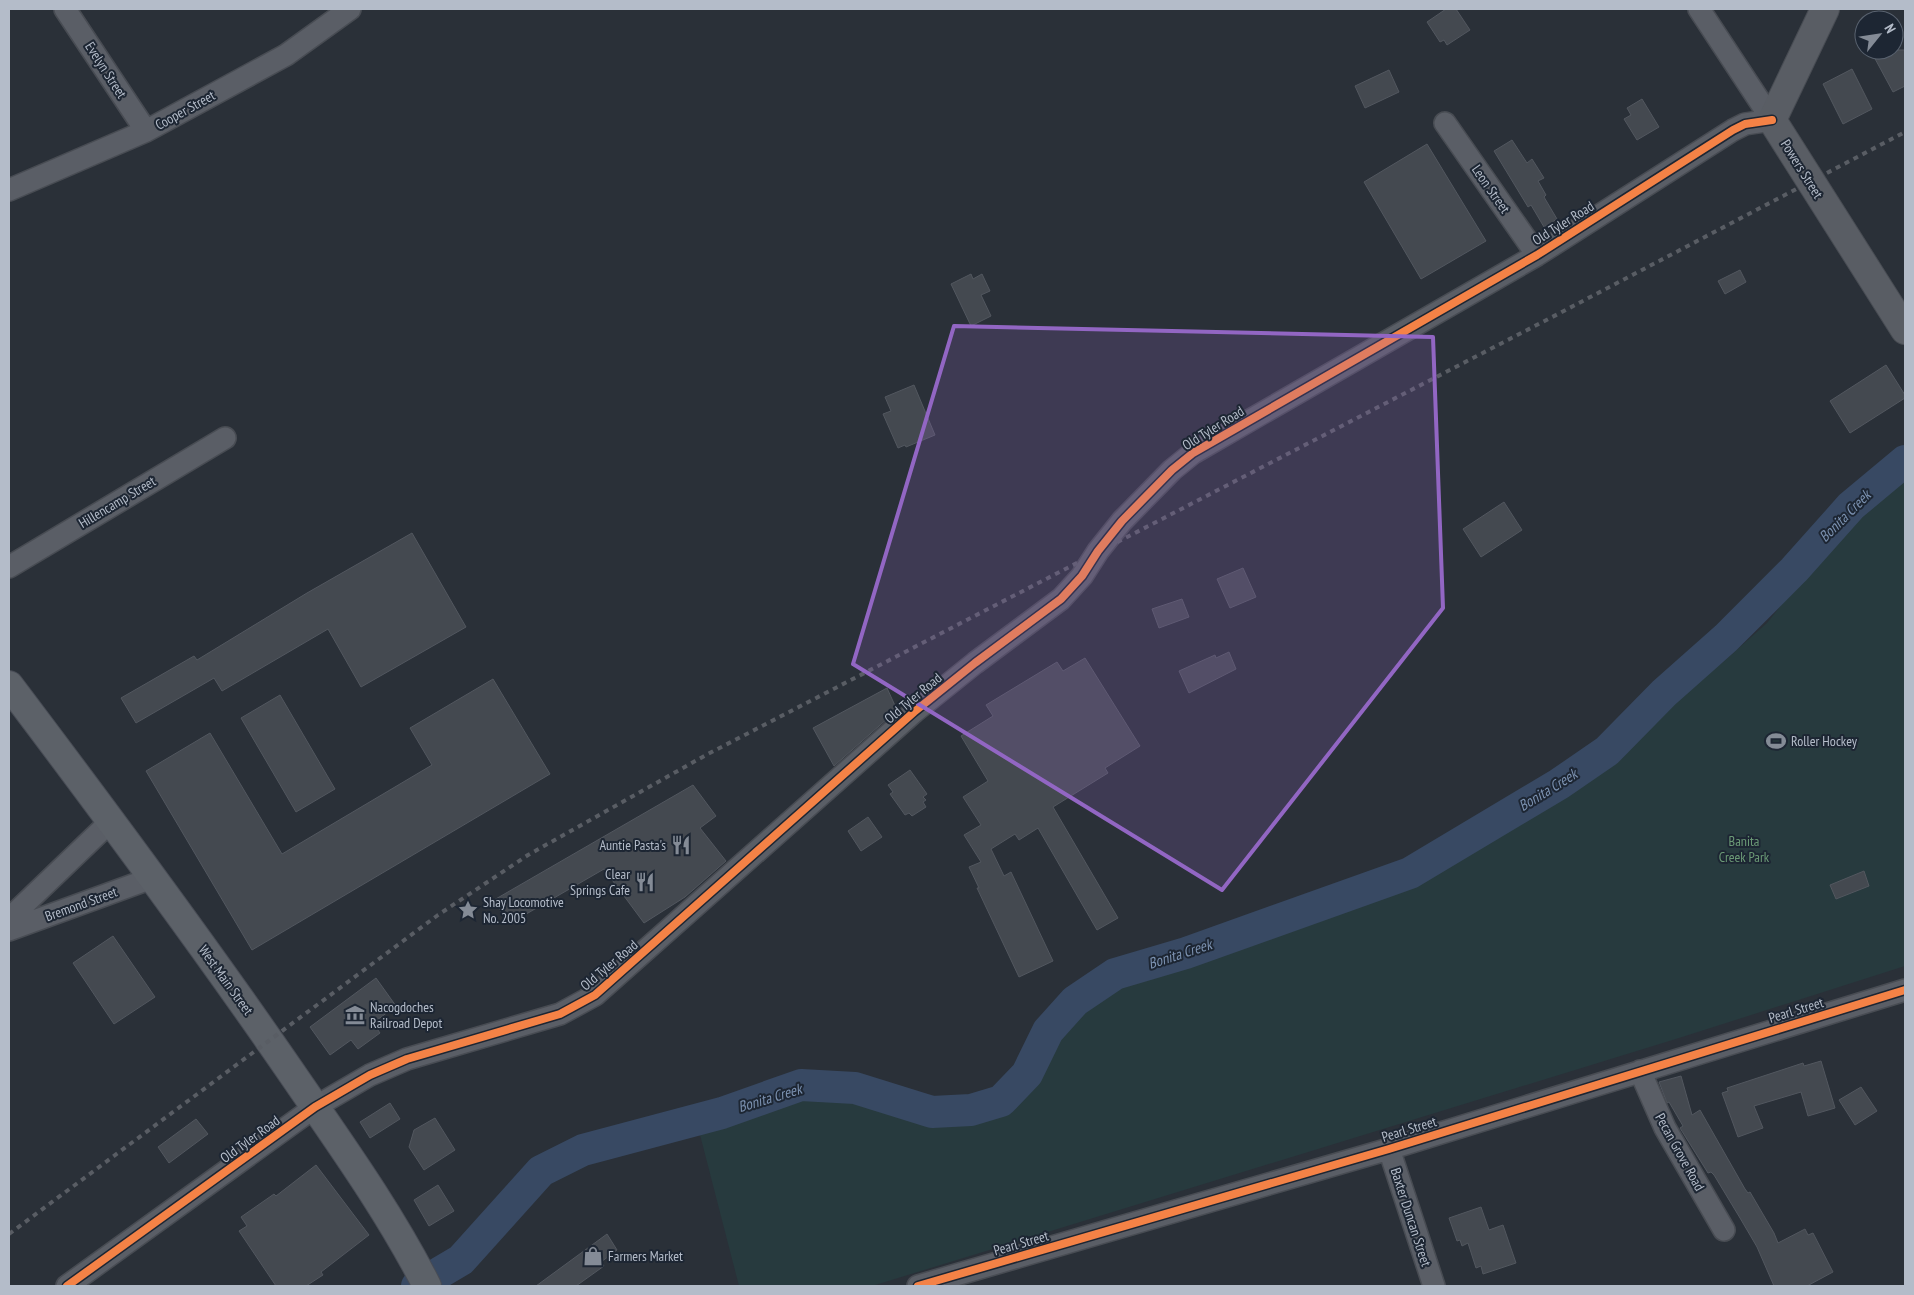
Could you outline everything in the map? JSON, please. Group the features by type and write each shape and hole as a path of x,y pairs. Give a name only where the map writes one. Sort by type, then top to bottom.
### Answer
{"main road":[{"name":"West Main Street","path":"9,684 269,1039 409,1253 427,1286"}],"street":[{"name":"Evelyn Street","path":"65,9 146,131"},
{"name":"Cooper Street","path":"9,190 146,131 286,55 350,9"},
{"name":"Powers Street","path":"1700,9 1905,330"},
{"path":"1772,120 1825,9"},
{"name":"Old Tyler Road","path":"67,1286 315,1108 370,1075 407,1059 553,1017 595,995 914,712 1073,587 1122,521 1172,470 1215,439 1537,255 1733,130 1745,124 1772,120"},
{"name":"Leon Street","path":"1445,123 1537,255"},
{"name":"Hillencamp Street","path":"9,567 225,438"},
{"name":"Bremond Street","path":"9,919 111,821"},
{"name":"Bremond Street","path":"9,930 152,878"},
{"name":"Pearl Street","path":"918,1286 1389,1149 1905,990"},
{"name":"Pecan Grove Road","path":"1640,1071 1665,1128 1724,1230"},
{"name":"Baxter Duncan Street","path":"1389,1149 1434,1286"}],"highlighted area":[{"path":"954,326 1433,337 1443,608 1222,890 853,664"}],"green space":[{"name":"Banita Creek Park","path":"1905,475 1905,966 1679,1038 872,1286 739,1286 698,1127 803,1088 855,1091 930,1116 971,1115 1004,1105 1032,1077 1056,1033 1078,1008 1118,982 1414,881 1537,805 1615,752 1667,699 1722,663 1767,623 1854,514"}],"building":[{"path":"1446,9 1456,9 1470,30 1447,45 1444,40 1440,42 1427,22"},
{"path":"1905,50 1905,86 1893,92 1876,60 1904,60"},
{"path":"1852,69 1872,109 1843,124 1823,84"},
{"path":"1389,70 1399,92 1365,108 1355,86"},
{"path":"1642,99 1659,127 1637,140 1624,119 1631,115 1627,108"},
{"path":"1512,140 1527,163 1532,159 1544,178 1538,181 1546,195 1544,197 1557,219 1544,227 1531,205 1528,207 1494,151"},
{"path":"1427,144 1486,241 1421,279 1364,182"},
{"path":"1740,270 1746,282 1725,294 1718,281"},
{"path":"971,274 973,279 982,274 990,291 981,295 991,316 971,326 951,284"},
{"path":"1886,365 1905,398 1850,433 1830,401"},
{"path":"914,385 935,435 906,447 905,445 898,448 883,414 891,411 885,397"},
{"path":"1504,502 1522,530 1481,557 1463,529"},
{"path":"412,533 466,627 361,687 328,629 222,691 214,678 136,723 121,698 194,656 197,660 307,593"},
{"path":"1243,568 1256,597 1230,608 1217,579"},
{"path":"1182,599 1189,617 1159,628 1152,609"},
{"path":"1229,652 1236,669 1189,693 1179,671 1215,655 1216,658"},
{"path":"1085,658 1140,746 1105,768 1108,773 1053,807 1118,918 1097,930 1038,828 1019,840 1015,834 991,849 1004,876 1011,872 1053,961 1019,977 969,867 981,862 964,835 981,825 963,797 988,781 961,736 993,716 986,705 1057,662 1063,671"},
{"path":"493,679 550,774 252,950 146,771 210,733 282,854 432,765 410,728"},
{"path":"887,688 897,710 834,766 813,728"},
{"path":"280,695 335,789 296,812 241,718"},
{"path":"910,770 927,794 923,797 926,800 923,802 926,807 912,816 909,813 905,815 890,794 893,792 888,785"},
{"path":"693,785 716,816 700,828 726,861 685,897 644,923 604,869 509,924 494,900"},
{"path":"868,817 882,837 861,851 848,831"},
{"path":"1864,871 1869,886 1836,899 1830,885"},
{"path":"113,936 155,997 114,1024 73,963"},
{"name":"Nacogdoches Railroad Depot","path":"376,978 396,1006 373,1023 380,1033 358,1049 351,1040 330,1055 310,1027"},
{"path":"1821,1061 1835,1108 1808,1116 1801,1092 1754,1106 1763,1128 1738,1137 1722,1093 1728,1091 1727,1088 1803,1063 1804,1066"},
{"path":"1681,1076 1692,1115 1700,1110 1745,1189 1748,1193 1750,1192 1778,1243 1805,1229 1808,1235 1813,1233 1833,1272 1807,1286 1774,1286 1757,1247 1714,1175 1711,1172 1708,1173 1680,1128 1683,1126 1669,1102 1667,1103 1659,1082"},
{"path":"1861,1087 1877,1111 1855,1125 1839,1100"},
{"path":"390,1103 400,1119 370,1138 360,1122"},
{"path":"435,1118 455,1150 424,1170 409,1147 414,1130"},
{"path":"196,1119 208,1134 169,1163 158,1147"},
{"path":"316,1165 369,1235 321,1272 323,1275 306,1286 276,1286 239,1231 247,1226 241,1217 274,1194 276,1196"},
{"path":"438,1185 454,1211 429,1226 414,1200"},
{"path":"1481,1207 1489,1230 1503,1225 1516,1263 1483,1274 1481,1266 1476,1268 1468,1243 1462,1246 1460,1240 1457,1241 1449,1218"},
{"name":"Farmers Market","path":"607,1234 617,1250 601,1262 604,1266 576,1286 536,1286"}],"waterway":[{"name":"Bonita Creek","path":"417,1286 461,1260 541,1171 583,1150 722,1113 801,1085 855,1088 932,1112 971,1110 1001,1101 1027,1074 1048,1031 1075,1001 1115,974 1186,953 1410,873 1559,784 1607,751 1664,693 1726,638 1794,570 1851,506 1905,461"}],"railway":[{"path":"9,1234 438,915 528,855 706,755 1558,314 1905,132"}],"cycle path":[{"path":"67,1286 315,1107 370,1075 407,1059 560,1014 595,995 914,712 975,663 1061,599 1082,576 1098,551 1122,521 1172,470 1193,453 1537,255 1733,130 1745,124 1772,120"},
{"path":"918,1286 1389,1149 1905,990"}],"place":[{"name":"Roller Hockey","path":"1776,741"},
{"name":"Auntie Pasta's","path":"681,845"},
{"name":"Clear Springs Cafe","path":"645,882"},
{"name":"Shay Locomotive No. 2005","path":"468,910"},
{"name":"Nacogdoches Railroad Depot","path":"355,1015"},
{"name":"Farmers Market","path":"593,1256"}]}
